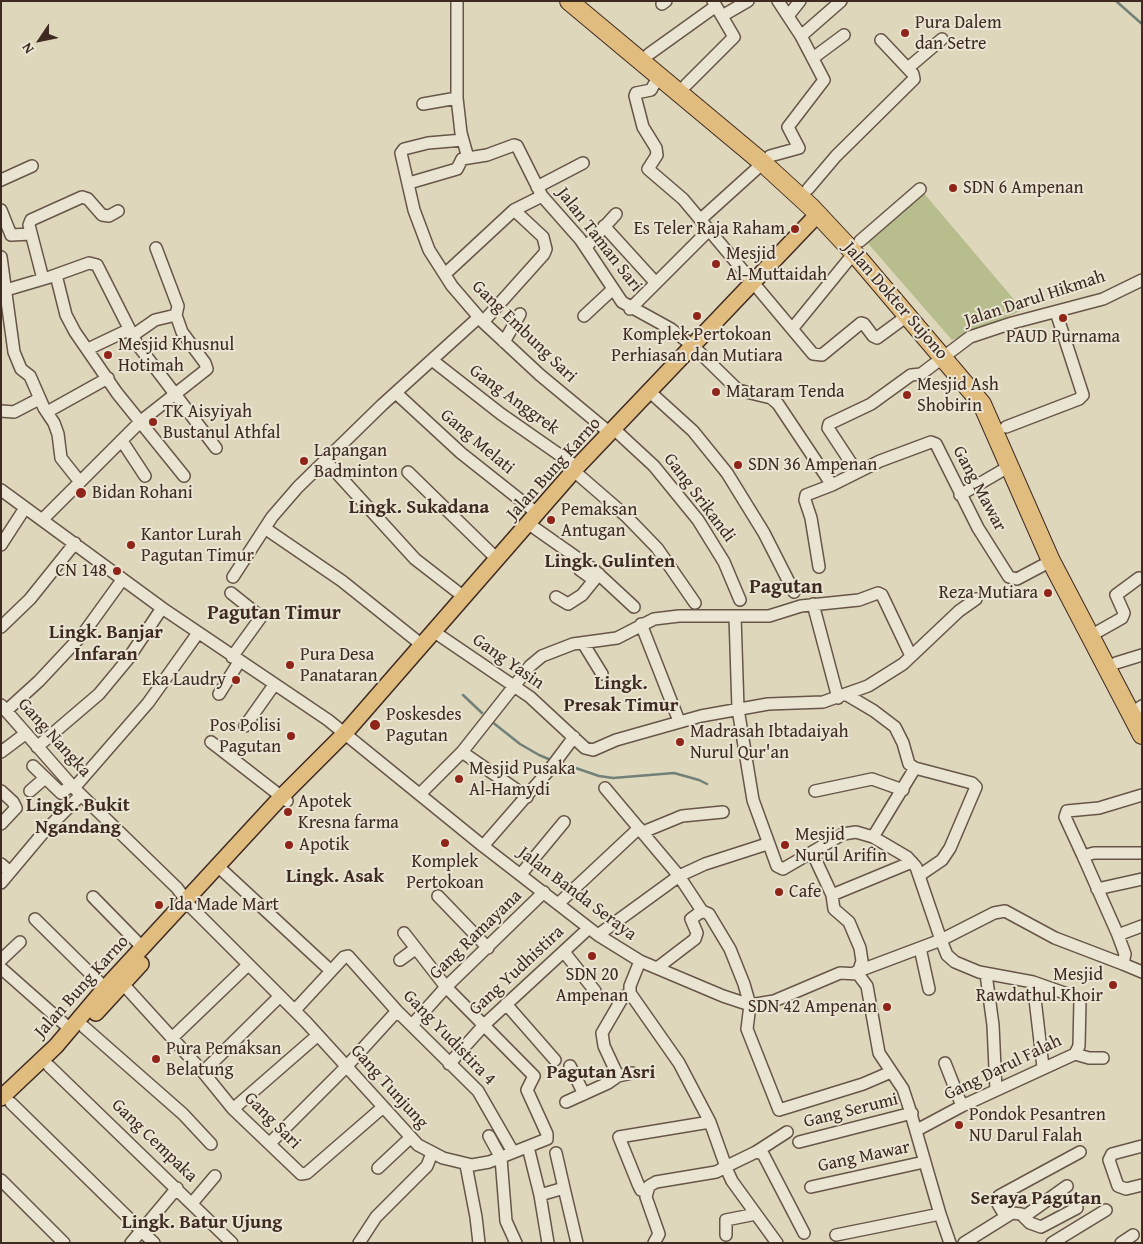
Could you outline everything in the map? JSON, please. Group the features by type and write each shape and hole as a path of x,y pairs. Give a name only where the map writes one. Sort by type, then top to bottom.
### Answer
{"highway":[{"name":"Jalan Dokter Sujono","path":"569,1 658,76 706,110 819,207 857,247 907,316 947,354 982,404 1051,561 1091,623 1142,735"},
{"path":"586,1 686,86 706,110"},
{"path":"857,247 947,354 992,400 1006,427 1091,623 1116,663 1141,709"}],"main road":[{"name":"Jalan Bung Karno","path":"101,998 142,947 223,871 313,762 325,754 345,733 576,469 754,282 819,207"},
{"name":"Jalan Bung Karno","path":"189,903 285,798"},
{"path":"5,1097 50,1066 101,998 123,984 189,903"},
{"name":"Jalan Bung Karno","path":"5,1097 56,1046 77,1028"}],"street":[{"path":"409,183 457,169 461,165 462,159 468,158 463,140 457,98 457,1"},
{"path":"722,16 748,1"},
{"path":"701,219 766,160 799,148 788,127 824,81 824,77 801,36 778,1"},
{"path":"788,16 800,1"},
{"path":"801,36 841,1"},
{"path":"649,54 714,4 733,34 732,40 686,86"},
{"path":"813,58 844,35"},
{"path":"908,68 942,39"},
{"path":"819,207 836,156 914,79 914,74 881,40"},
{"path":"658,76 651,90 636,93 635,96 643,126 656,148 657,155 648,168 676,192 701,219 813,354 822,355 861,323 876,338 907,316"},
{"path":"423,104 457,98"},
{"name":"Gang Embung Sari","path":"463,140 428,143 404,149 401,152 401,160 423,237 436,262 461,298 481,320 506,338 612,431"},
{"name":"Jalan Taman Sari","path":"468,158 487,156 515,145 522,153 539,192 586,247 622,302 630,309 654,318 693,346 738,390 771,398 778,404 832,485"},
{"path":"445,274 514,210 583,163"},
{"path":"1,180 32,166"},
{"path":"792,328 857,247 920,189"},
{"path":"43,279 28,225 31,220 82,197 88,199 102,215 109,216 118,211"},
{"path":"1,210 11,235 31,234"},
{"path":"233,577 285,502 325,460 432,360 481,320 544,254 546,249 543,237 514,210"},
{"path":"586,247 616,214"},
{"path":"604,226 655,282"},
{"path":"630,309 655,282 710,230"},
{"path":"43,519 141,421 204,373 208,366 182,332 176,315 178,306 156,248"},
{"path":"1,257 6,290 7,347 21,369 30,376 58,434 61,458 80,482"},
{"path":"6,290 89,263 97,265 130,333 216,448"},
{"path":"56,275 66,316 75,332 184,476"},
{"name":"Jalan Darul Hikmah","path":"857,472 828,426 871,404 912,376 921,374 970,337 1012,323 1103,299 1142,280"},
{"path":"584,316 613,289"},
{"path":"1006,427 1079,399 1083,395 1056,312"},
{"path":"506,338 520,314"},
{"path":"88,349 130,333 155,320 176,315"},
{"name":"Gang Anggrek","path":"432,360 576,469 657,548 695,603"},
{"path":"46,412 108,378"},
{"path":"650,392 693,431 727,473 764,533 794,592"},
{"name":"Gang Melati","path":"396,393 596,577"},
{"path":"1,412 14,412 40,399"},
{"name":"Gang Srikandi","path":"612,431 654,466 698,520 724,562 740,600"},
{"path":"122,441 146,476"},
{"name":"Gang Mawar","path":"819,568 811,518 805,500 807,494 931,442 936,444 960,495 1010,578 1017,580 1051,561"},
{"path":"325,460 415,559 464,598"},
{"path":"960,495 1010,466"},
{"path":"408,472 498,560"},
{"name":"Jalan Banda Seraya","path":"1,490 43,519 122,580 235,660 345,733 483,846 594,931 640,961 723,996 750,1005 774,1001 840,974 857,971 920,948 941,940 994,912 1005,911 1055,938 1123,964"},
{"path":"1,545 25,508"},
{"path":"266,529 342,581 422,645"},
{"path":"1,627 30,599 75,543"},
{"path":"580,570 596,577 634,606"},
{"path":"556,597 568,604 582,595 596,577"},
{"path":"1091,623 1122,618 1124,613 1116,595 1139,578"},
{"path":"4,708 39,681 83,634 122,580"},
{"path":"219,694 235,660 261,617 231,593"},
{"path":"420,794 462,752 530,666 546,653 583,643 618,638 641,624 670,616 769,616 813,604 859,600 880,594 911,656"},
{"path":"483,846 578,741 589,750 593,750 616,740 680,721 768,704 817,702 842,696 888,675 959,611 976,599"},
{"path":"813,604 842,696 874,711 895,728 903,743 906,759 915,768 972,783 976,789 945,857 920,875"},
{"path":"37,747 99,694 123,665 162,608"},
{"path":"735,616 738,709 753,800 767,844 777,866 783,869 849,833 861,832 874,837 912,862"},
{"path":"641,624 680,721"},
{"name":"Gang Yasin","path":"433,632 530,697 578,741"},
{"path":"1,883 55,820 76,789 142,710 198,633"},
{"path":"583,643 602,674"},
{"path":"1116,663 1142,655"},
{"path":"245,726 274,685"},
{"name":"Gang Nangka","path":"4,708 25,734 76,789 248,965"},
{"path":"1,752 25,734"},
{"path":"211,742 285,798"},
{"path":"462,752 526,797"},
{"path":"33,766 61,793 76,789"},
{"path":"874,837 904,790 915,768"},
{"path":"30,791 45,778"},
{"path":"815,791 872,779 904,790"},
{"path":"605,788 679,876 702,911 710,915 730,949 750,1005 747,1029 779,1110 863,1084 891,1072"},
{"path":"1,791 12,800 16,808 1,824"},
{"path":"1142,795 1099,808 1067,811 1065,817 1118,935 1125,954 1123,964 1142,972"},
{"path":"559,903 641,830 682,816 724,812"},
{"path":"520,874 564,822"},
{"name":"Gang Yudhistira","path":"449,1064 506,1004 564,952 594,931 679,876 705,864 767,844"},
{"path":"812,852 832,895 834,910 849,922 860,948 862,961 857,971 867,986 878,1048 902,1089 912,1113 924,1162 950,1243"},
{"path":"1084,860 1094,853 1142,853"},
{"path":"832,895 912,862"},
{"name":"Gang Darul Falah","path":"912,862 920,875 947,955 954,962 986,974 1034,982 1080,1000 1079,1046 1075,1054 1043,1067 917,1130"},
{"path":"1,864 10,872"},
{"path":"223,871 331,971 295,1010"},
{"path":"1096,889 1142,879"},
{"name":"Gang Ramayana","path":"412,1025 446,987 544,892"},
{"path":"438,896 488,948"},
{"path":"93,897 142,947"},
{"path":"657,968 695,939 697,933 691,920 702,911"},
{"path":"34,918 101,998"},
{"path":"1118,935 1142,926"},
{"path":"404,933 446,987 485,1024 533,1075 534,1079 527,1090 548,1137 530,1146 548,1243"},
{"path":"1,960 20,942"},
{"path":"920,948 929,989"},
{"path":"400,960 415,949"},
{"path":"564,952 595,991"},
{"name":"Gang Yudistira 4","path":"331,971 344,956 348,956 397,1011 485,1102 513,1152"},
{"path":"640,961 630,986 630,993 678,1063 710,1122 724,1160 725,1168 732,1181 777,1243"},
{"path":"172,1038 248,965"},
{"name":"Gang Tunjung","path":"248,965 295,1010 410,1138 432,1153 466,1165 489,1162 530,1146"},
{"path":"1,968 183,1114 211,1144"},
{"path":"986,974 993,1025 996,1090"},
{"path":"1034,982 1043,1067"},
{"name":"Gang Sari","path":"123,984 203,1072 233,1109 301,1174 306,1173 382,1108"},
{"path":"618,1076 604,1046 602,1033 623,997 630,993"},
{"path":"203,1072 280,996"},
{"path":"506,1004 555,1060"},
{"path":"270,1143 346,1067 397,1011"},
{"path":"233,1109 318,1035"},
{"path":"1075,1054 1089,1058 1103,1058"},
{"path":"945,1062 962,1106"},
{"name":"Gang Cempaka","path":"50,1066 193,1202 232,1243"},
{"path":"570,1066 584,1094"},
{"path":"566,1102 618,1076 632,1073"},
{"path":"5,1097 154,1243"},
{"name":"Gang Serumi","path":"799,1142 912,1113"},
{"path":"646,1191 641,1190 638,1184 619,1137 710,1122"},
{"path":"654,1243 659,1234 646,1197 646,1191 654,1183 716,1172 756,1152 787,1132"},
{"path":"489,1136 501,1158 506,1221 516,1243"},
{"path":"378,1168 410,1138"},
{"path":"1142,1146 1110,1156 1109,1161 1118,1186 1126,1189 1142,1185"},
{"path":"756,1152 763,1154 766,1159 804,1233"},
{"path":"1005,1216 998,1204 1000,1196 1080,1152"},
{"path":"359,1243 376,1217 427,1166 432,1153"},
{"path":"556,1153 577,1243"},
{"name":"Gang Mawar","path":"811,1187 924,1162"},
{"path":"466,1165 479,1243"},
{"path":"193,1202 215,1176"},
{"path":"1,1180 64,1243"},
{"path":"1025,1216 1067,1186"},
{"path":"131,1243 177,1188"},
{"path":"540,1194 564,1188"},
{"path":"964,1243 1005,1216 1017,1213 1025,1216 1030,1223 1041,1227 1077,1208"},
{"path":"1052,1243 1106,1210"},
{"path":"726,1235 726,1220 756,1214"},
{"path":"836,1235 940,1214"},
{"path":"1120,1243 1133,1235"}],"green space":[{"path":"922,191 1023,310 952,340 865,240"}],"waterway":[{"path":"1116,1 1142,24"},
{"path":"463,695 482,713"},
{"path":"491,721 520,744 551,760"},
{"path":"561,763 599,776 613,778 674,773 707,784"}],"place":[{"name":"Pura Dalem dan Setre","path":"905,33"},
{"name":"SDN 6 Ampenan","path":"953,188"},
{"name":"Es Teler Raja Raham","path":"795,229"},
{"name":"Mesjid Al-Muttaidah","path":"716,264"},
{"name":"Komplek Pertokoan Perhiasan dan Mutiara","path":"697,316"},
{"name":"PAUD Purnama","path":"1063,318"},
{"name":"Mesjid Khusnul Hotimah","path":"108,355"},
{"name":"Mataram Tenda","path":"716,392"},
{"name":"Mesjid Ash Shobirin","path":"907,395"},
{"name":"TK Aisyiyah Bustanul Athfal","path":"153,422"},
{"name":"Lapangan Badminton","path":"304,461"},
{"name":"SDN 36 Ampenan","path":"738,465"},
{"name":"Bidan Rohani","path":"81,493"},
{"name":"Pemaksan Antugan","path":"551,520"},
{"name":"Kantor Lurah Pagutan Timur","path":"131,545"},
{"name":"CN 148","path":"117,571"},
{"name":"Reza Mutiara","path":"1048,593"},
{"name":"Pura Desa Panataran","path":"290,665"},
{"name":"Eka Laudry","path":"236,680"},
{"name":"Poskesdes Pagutan","path":"375,725"},
{"name":"Pos Polisi Pagutan","path":"291,736"},
{"name":"Madrasah Ibtadaiyah Nurul Qur'an","path":"680,742"},
{"name":"Mesjid Pusaka Al-Hamydi","path":"459,779"},
{"name":"Apotek Kresna farma","path":"288,812"},
{"name":"Komplek Pertokoan","path":"445,843"},
{"name":"Apotik","path":"289,845"},
{"name":"Mesjid Nurul Arifin","path":"785,845"},
{"name":"Cafe","path":"779,892"},
{"name":"Ida Made Mart","path":"159,905"},
{"name":"SDN 20 Ampenan","path":"592,956"},
{"name":"Mesjid Rawdathul Khoir","path":"1113,985"},
{"name":"SDN 42 Ampenan","path":"887,1007"},
{"name":"Pura Pemaksan Belatung","path":"156,1059"},
{"name":"Pondok Pesantren NU Darul Falah","path":"959,1125"}],"district":[{"name":"Lingk. Sukadana","path":"419,508"},
{"name":"Lingk. Gulinten","path":"610,562"},
{"name":"Pagutan","path":"786,588"},
{"name":"Pagutan Timur","path":"274,614"},
{"name":"Lingk. Banjar Infaran","path":"106,644"},
{"name":"Lingk. Presak Timur","path":"621,695"},
{"name":"Lingk. Bukit Ngandang","path":"78,817"},
{"name":"Lingk. Asak","path":"335,877"},
{"name":"Pagutan Asri","path":"601,1073"},
{"name":"Seraya Pagutan","path":"1036,1199"},
{"name":"Lingk. Batur Ujung","path":"202,1223"}]}
